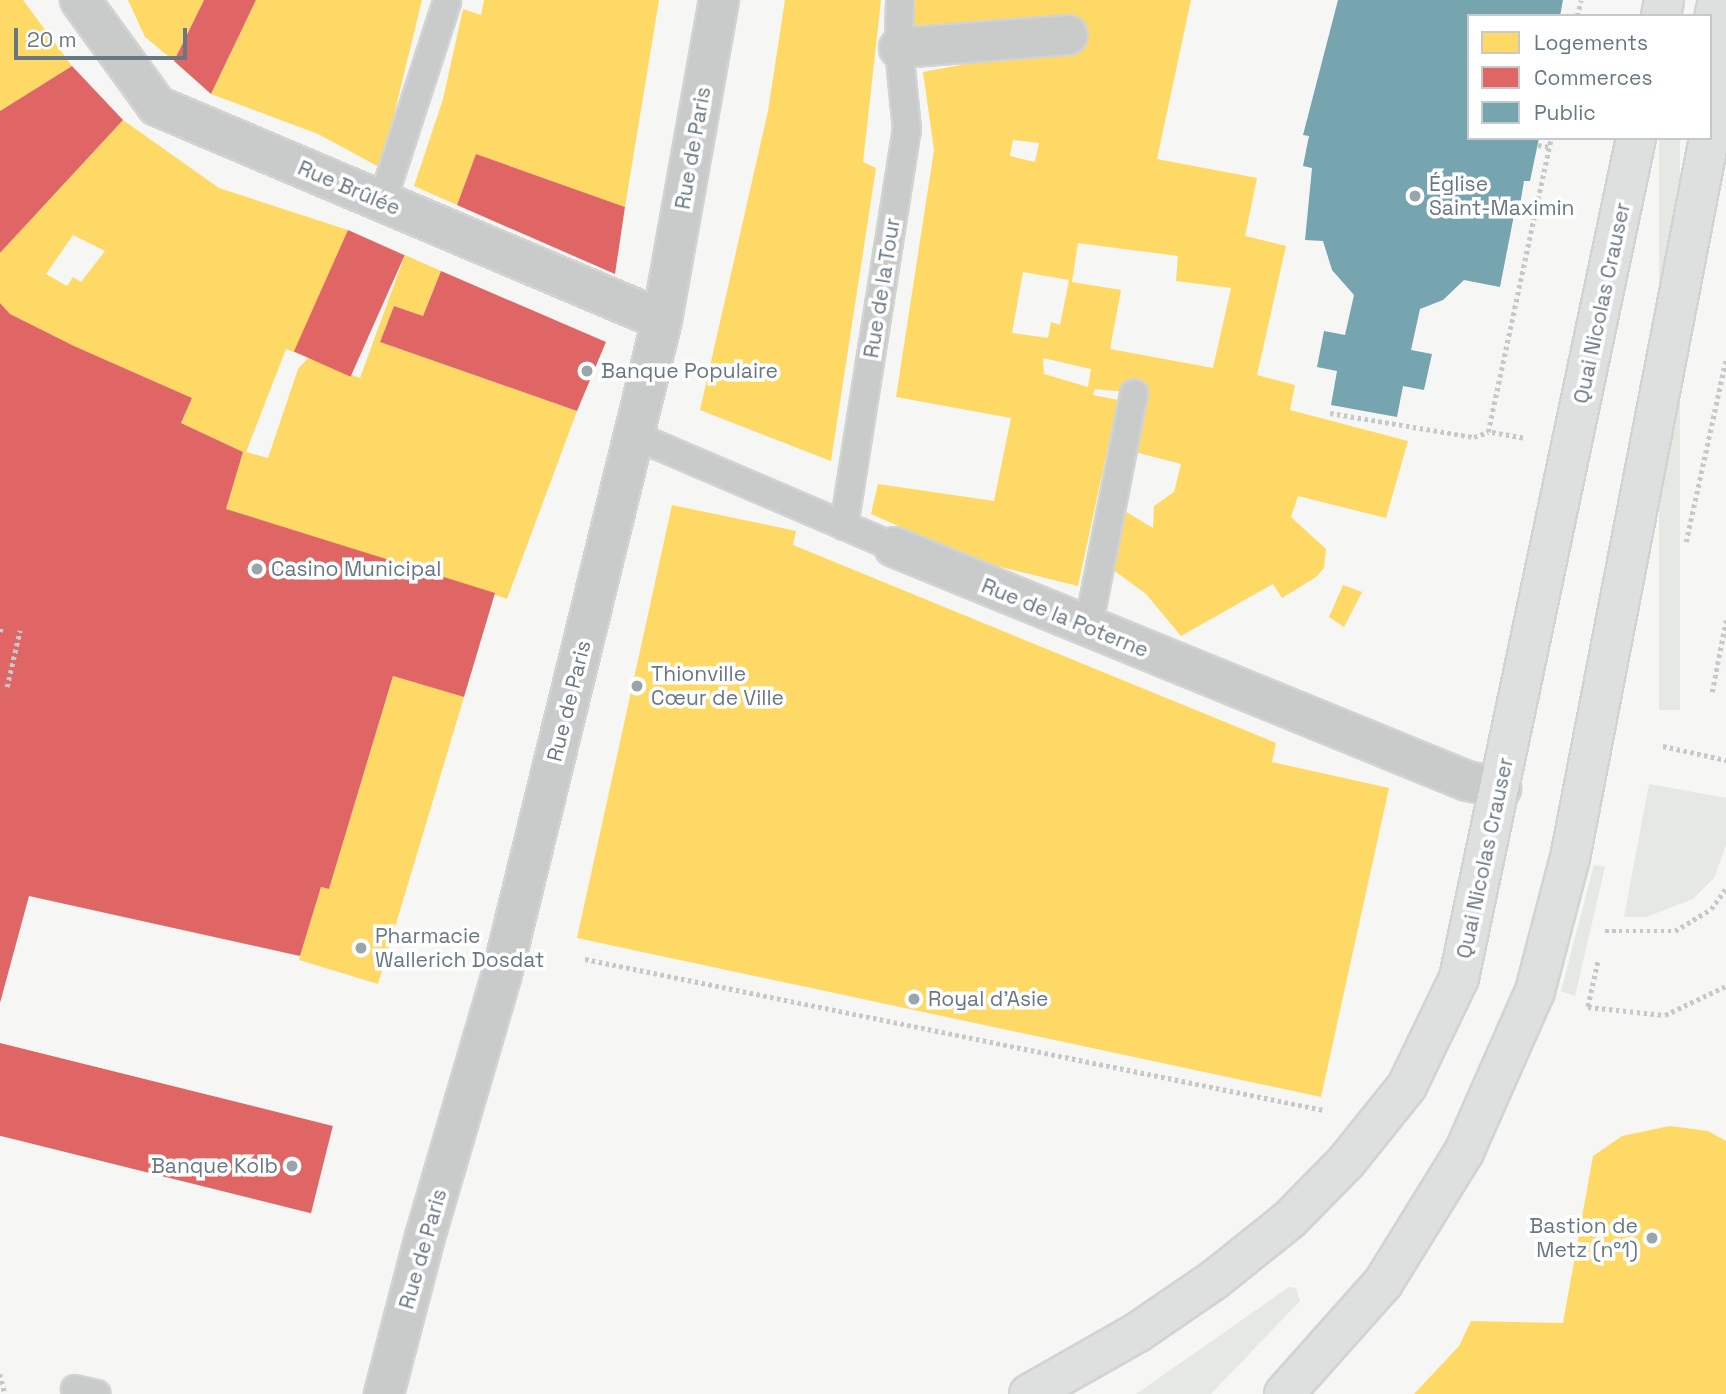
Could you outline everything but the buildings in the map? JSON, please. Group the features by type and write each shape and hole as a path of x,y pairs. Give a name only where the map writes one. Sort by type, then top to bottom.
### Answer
{"main road":[{"path":"1712,28 1718,0"},
{"path":"1712,36 1723,67 1712,125"},
{"name":"Quai Nicolas Crauser","path":"1029,1394 1138,1332 1278,1228 1346,1163 1407,1086 1459,978 1636,140"},
{"path":"1284,1394 1383,1283 1451,1174 1535,991 1570,858 1709,140"}],"street":[{"name":"Rue Brûlée","path":"80,0 157,106 662,320"},
{"name":"Rue de Paris","path":"384,1394 425,1237 502,974 662,320 719,0"},
{"path":"899,48 1067,35"},
{"name":"Rue de la Poterne","path":"894,547 1467,781 1501,788"}],"lane":[{"name":"Rue de la Tour","path":"844,526 907,130 899,48 900,0"},
{"path":"382,202 447,2"},
{"path":"1088,628 1133,393"},
{"name":"Rue de la Poterne","path":"633,435 894,547"}],"path":[{"path":"1488,432 1551,140"},
{"path":"1538,145 1549,147"},
{"path":"1685,544 1726,359"},
{"path":"1330,413 1474,437 1488,432 1534,440"},
{"path":"1712,692 1726,620"},
{"path":"7,687 20,630"},
{"path":"1663,747 1726,760"},
{"path":"1605,931 1675,931 1711,909 1726,888"},
{"path":"585,959 1327,1110"},
{"path":"1588,1007 1665,1015 1726,986"},
{"path":"0,1374 5,1394"}],"shaded area":[{"path":"1659,140 1680,140 1680,710 1659,710"},
{"path":"1649,784 1726,798 1726,845 1714,878 1693,899 1646,917 1624,917"},
{"path":"1594,865 1605,867 1575,996 1561,991"},
{"path":"1289,1287 1296,1288 1300,1301 1211,1394 1136,1394"}],"place":[{"name":"Église Saint-Maximin","path":"1415,196"},
{"name":"Banque Populaire","path":"587,371"},
{"name":"Casino Municipal","path":"257,569"},
{"name":"Thionville Cœur de Ville","path":"637,686"},
{"name":"Pharmacie Wallerich Dosdat","path":"361,948"},
{"name":"Royal d'Asie","path":"914,999"},
{"name":"Banque Kolb","path":"292,1166"},
{"name":"Bastion de Metz (n°1)","path":"1652,1238"}]}
